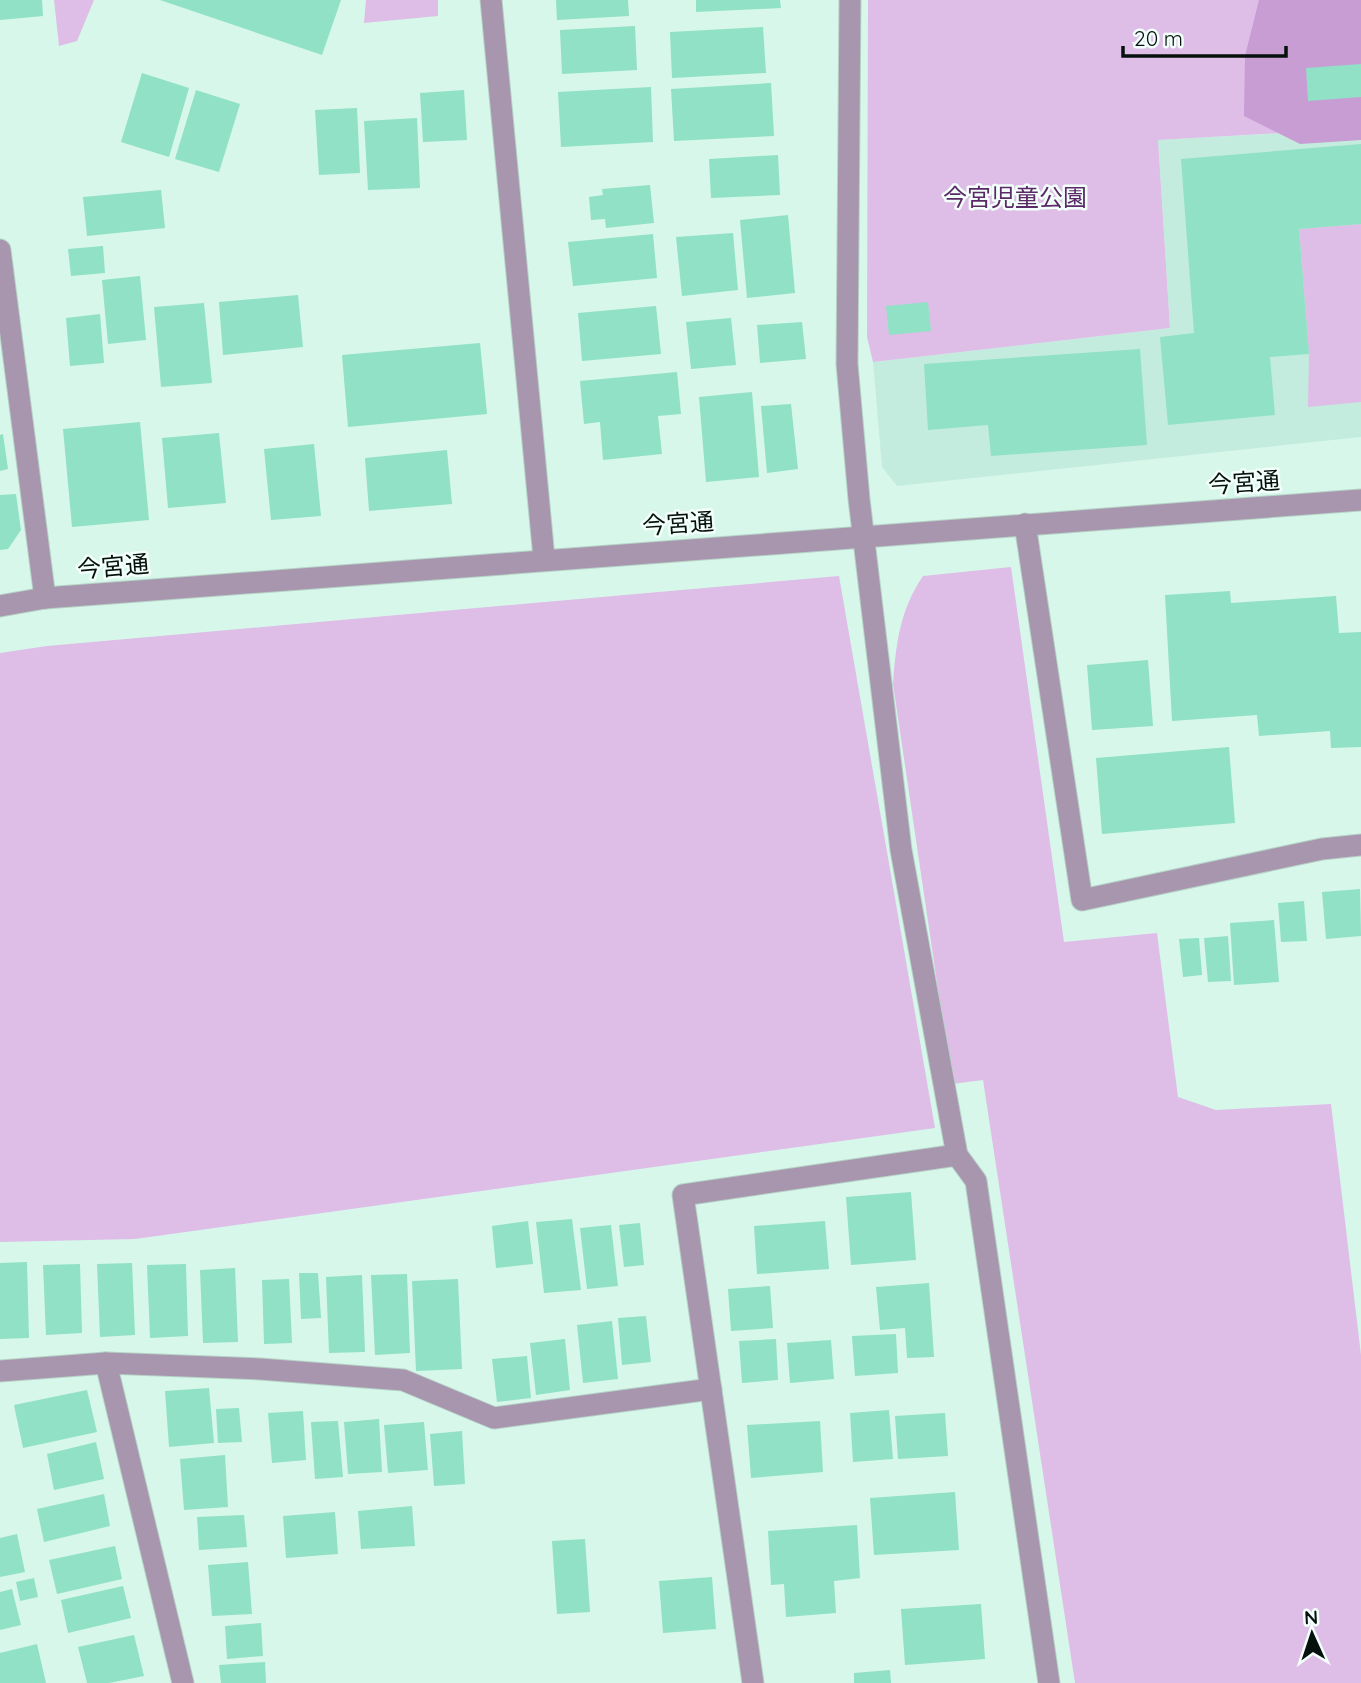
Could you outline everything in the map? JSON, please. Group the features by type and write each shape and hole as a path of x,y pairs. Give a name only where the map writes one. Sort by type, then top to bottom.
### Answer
{"street":[{"path":"491,0 544,558"},
{"path":"850,0 847,364 863,536 901,850 957,1155 976,1181 1049,1683"},
{"path":"0,250 46,598"},
{"name":"今宮通","path":"0,606 46,598 544,558 1361,500"},
{"path":"1026,524 1082,901 1322,849 1361,845"},
{"path":"752,1683 683,1195 957,1155"},
{"path":"0,1371 106,1363 260,1369 404,1380 494,1418 711,1388"},
{"path":"106,1363 183,1683"}],"shaded area":[{"path":"1259,0 1361,0 1361,140 1300,144 1244,116 1245,56"},
{"path":"1361,129 1361,437 897,486 882,467 873,362 1170,328 1158,140"}],"green space":[{"path":"54,0 94,0 77,41 59,46"},
{"path":"366,0 438,0 438,16 364,23"},
{"name":"今宮児童公園","path":"868,0 1278,0 1299,132 1158,140 1170,328 873,362 867,337"},
{"path":"1361,224 1361,402 1308,407 1309,354 1299,229"},
{"path":"1011,567 1064,942 1157,933 1178,1097 1216,1110 1331,1104 1361,1355 1361,1683 1075,1683 983,1080 952,1084 893,684 900,627 909,601 923,576"},
{"path":"839,576 935,1128 135,1239 0,1242 0,653 47,646"}],"building":[{"path":"0,0 42,0 43,16 0,20"},
{"path":"160,0 341,0 322,55"},
{"path":"556,0 628,0 629,16 557,20"},
{"path":"696,0 780,0 781,8 696,12"},
{"path":"635,26 637,70 562,74 560,30"},
{"path":"763,27 766,73 672,78 670,32"},
{"path":"1361,64 1361,97 1308,101 1306,68"},
{"path":"142,73 189,88 169,157 121,142"},
{"path":"771,83 774,136 674,141 671,89"},
{"path":"651,87 653,142 561,147 558,92"},
{"path":"196,90 240,104 219,172 175,159"},
{"path":"464,90 467,140 423,142 420,93"},
{"path":"357,108 360,173 319,175 315,110"},
{"path":"417,118 420,188 368,190 364,121"},
{"path":"1361,144 1361,224 1299,229 1309,354 1270,357 1275,415 1168,425 1160,337 1194,333 1181,159"},
{"path":"778,155 780,195 711,198 709,159"},
{"path":"650,185 654,223 606,228 605,219 591,220 589,197 603,195 602,189"},
{"path":"161,190 165,228 87,236 83,197"},
{"path":"788,215 795,293 747,298 740,220"},
{"path":"733,233 738,290 682,296 676,237"},
{"path":"653,234 657,278 573,286 568,242"},
{"path":"103,246 105,273 71,276 68,249"},
{"path":"140,276 146,340 108,344 102,280"},
{"path":"298,295 303,347 223,355 219,302"},
{"path":"928,302 931,331 889,335 886,306"},
{"path":"204,303 212,383 161,387 154,307"},
{"path":"656,306 661,354 582,361 578,313"},
{"path":"100,314 104,363 70,366 66,318"},
{"path":"731,318 736,365 691,369 686,322"},
{"path":"802,322 806,359 760,363 757,325"},
{"path":"480,343 487,414 348,427 342,355"},
{"path":"1140,349 1147,445 991,456 988,425 928,430 924,364"},
{"path":"677,372 681,414 658,416 662,454 603,460 600,422 584,424 580,381"},
{"path":"752,392 759,477 706,482 699,397"},
{"path":"791,404 798,469 767,473 761,406"},
{"path":"140,422 149,520 72,527 63,429"},
{"path":"219,433 226,503 168,508 162,438"},
{"path":"3,434 8,469 0,471 0,435"},
{"path":"314,444 321,516 271,520 264,449"},
{"path":"447,450 452,504 369,511 365,458"},
{"path":"16,494 21,530 8,549 0,550 0,495"},
{"path":"1230,591 1231,603 1336,596 1339,633 1361,632 1361,747 1331,748 1330,731 1259,736 1257,715 1172,721 1165,595"},
{"path":"1148,660 1153,726 1092,730 1087,665"},
{"path":"1229,747 1235,823 1102,834 1096,758"},
{"path":"1360,889 1361,936 1326,939 1322,892"},
{"path":"1304,901 1307,941 1281,942 1278,903"},
{"path":"1274,920 1279,982 1234,985 1230,923"},
{"path":"1228,936 1231,981 1208,982 1204,938"},
{"path":"1199,938 1202,975 1183,977 1179,939"},
{"path":"911,1192 916,1260 851,1265 846,1197"},
{"path":"572,1219 581,1290 544,1293 536,1222"},
{"path":"528,1221 533,1264 496,1268 492,1226"},
{"path":"825,1221 829,1269 757,1274 754,1226"},
{"path":"640,1223 644,1265 624,1267 619,1225"},
{"path":"611,1225 618,1286 587,1289 580,1228"},
{"path":"27,1262 29,1338 0,1339 0,1263"},
{"path":"132,1263 135,1335 100,1337 97,1264"},
{"path":"80,1264 82,1333 46,1335 43,1265"},
{"path":"186,1264 188,1336 150,1338 147,1265"},
{"path":"235,1268 238,1342 203,1343 200,1270"},
{"path":"299,1273 318,1273 321,1318 301,1319"},
{"path":"407,1274 410,1353 375,1355 371,1275"},
{"path":"362,1275 365,1352 329,1353 326,1277"},
{"path":"289,1279 292,1343 264,1344 262,1280"},
{"path":"458,1279 462,1369 416,1371 412,1281"},
{"path":"929,1283 934,1357 907,1358 905,1328 880,1330 876,1287"},
{"path":"770,1286 773,1328 731,1331 728,1289"},
{"path":"646,1316 651,1362 622,1365 618,1318"},
{"path":"612,1321 618,1379 583,1383 577,1325"},
{"path":"896,1334 898,1373 855,1376 852,1336"},
{"path":"565,1339 570,1390 536,1395 530,1343"},
{"path":"776,1339 778,1380 742,1383 739,1341"},
{"path":"831,1340 834,1379 790,1383 787,1343"},
{"path":"527,1356 531,1398 497,1402 492,1359"},
{"path":"209,1388 214,1443 169,1447 165,1391"},
{"path":"87,1390 97,1432 23,1448 14,1405"},
{"path":"239,1408 242,1442 218,1443 216,1409"},
{"path":"889,1410 893,1459 853,1462 850,1413"},
{"path":"303,1411 306,1460 272,1463 268,1413"},
{"path":"945,1413 948,1456 898,1459 895,1416"},
{"path":"379,1419 382,1472 348,1474 344,1422"},
{"path":"338,1421 343,1477 315,1479 311,1422"},
{"path":"820,1421 823,1472 751,1478 747,1425"},
{"path":"424,1422 428,1470 388,1473 384,1425"},
{"path":"462,1431 465,1484 434,1486 430,1434"},
{"path":"96,1442 104,1479 54,1490 47,1454"},
{"path":"225,1455 228,1507 184,1510 180,1459"},
{"path":"955,1492 959,1550 874,1555 870,1498"},
{"path":"104,1494 110,1526 44,1542 37,1509"},
{"path":"412,1506 415,1546 361,1549 358,1511"},
{"path":"335,1512 338,1554 286,1558 283,1516"},
{"path":"244,1515 247,1547 199,1550 197,1517"},
{"path":"857,1525 860,1578 834,1581 836,1613 786,1617 784,1584 771,1585 768,1531"},
{"path":"17,1534 25,1572 0,1577 0,1538"},
{"path":"585,1539 590,1612 557,1614 552,1541"},
{"path":"115,1546 122,1579 57,1594 49,1560"},
{"path":"248,1562 252,1614 212,1616 208,1565"},
{"path":"712,1577 716,1629 663,1633 659,1581"},
{"path":"34,1578 38,1597 20,1601 16,1582"},
{"path":"123,1586 131,1618 68,1633 61,1600"},
{"path":"12,1589 21,1625 0,1630 0,1592"},
{"path":"981,1604 985,1659 905,1665 901,1609"},
{"path":"261,1623 263,1656 227,1659 225,1626"},
{"path":"134,1635 144,1676 109,1683 87,1683 78,1647"},
{"path":"37,1644 46,1683 0,1683 0,1653"},
{"path":"265,1662 266,1683 221,1683 219,1665"},
{"path":"890,1670 891,1683 854,1683 854,1673"}]}
